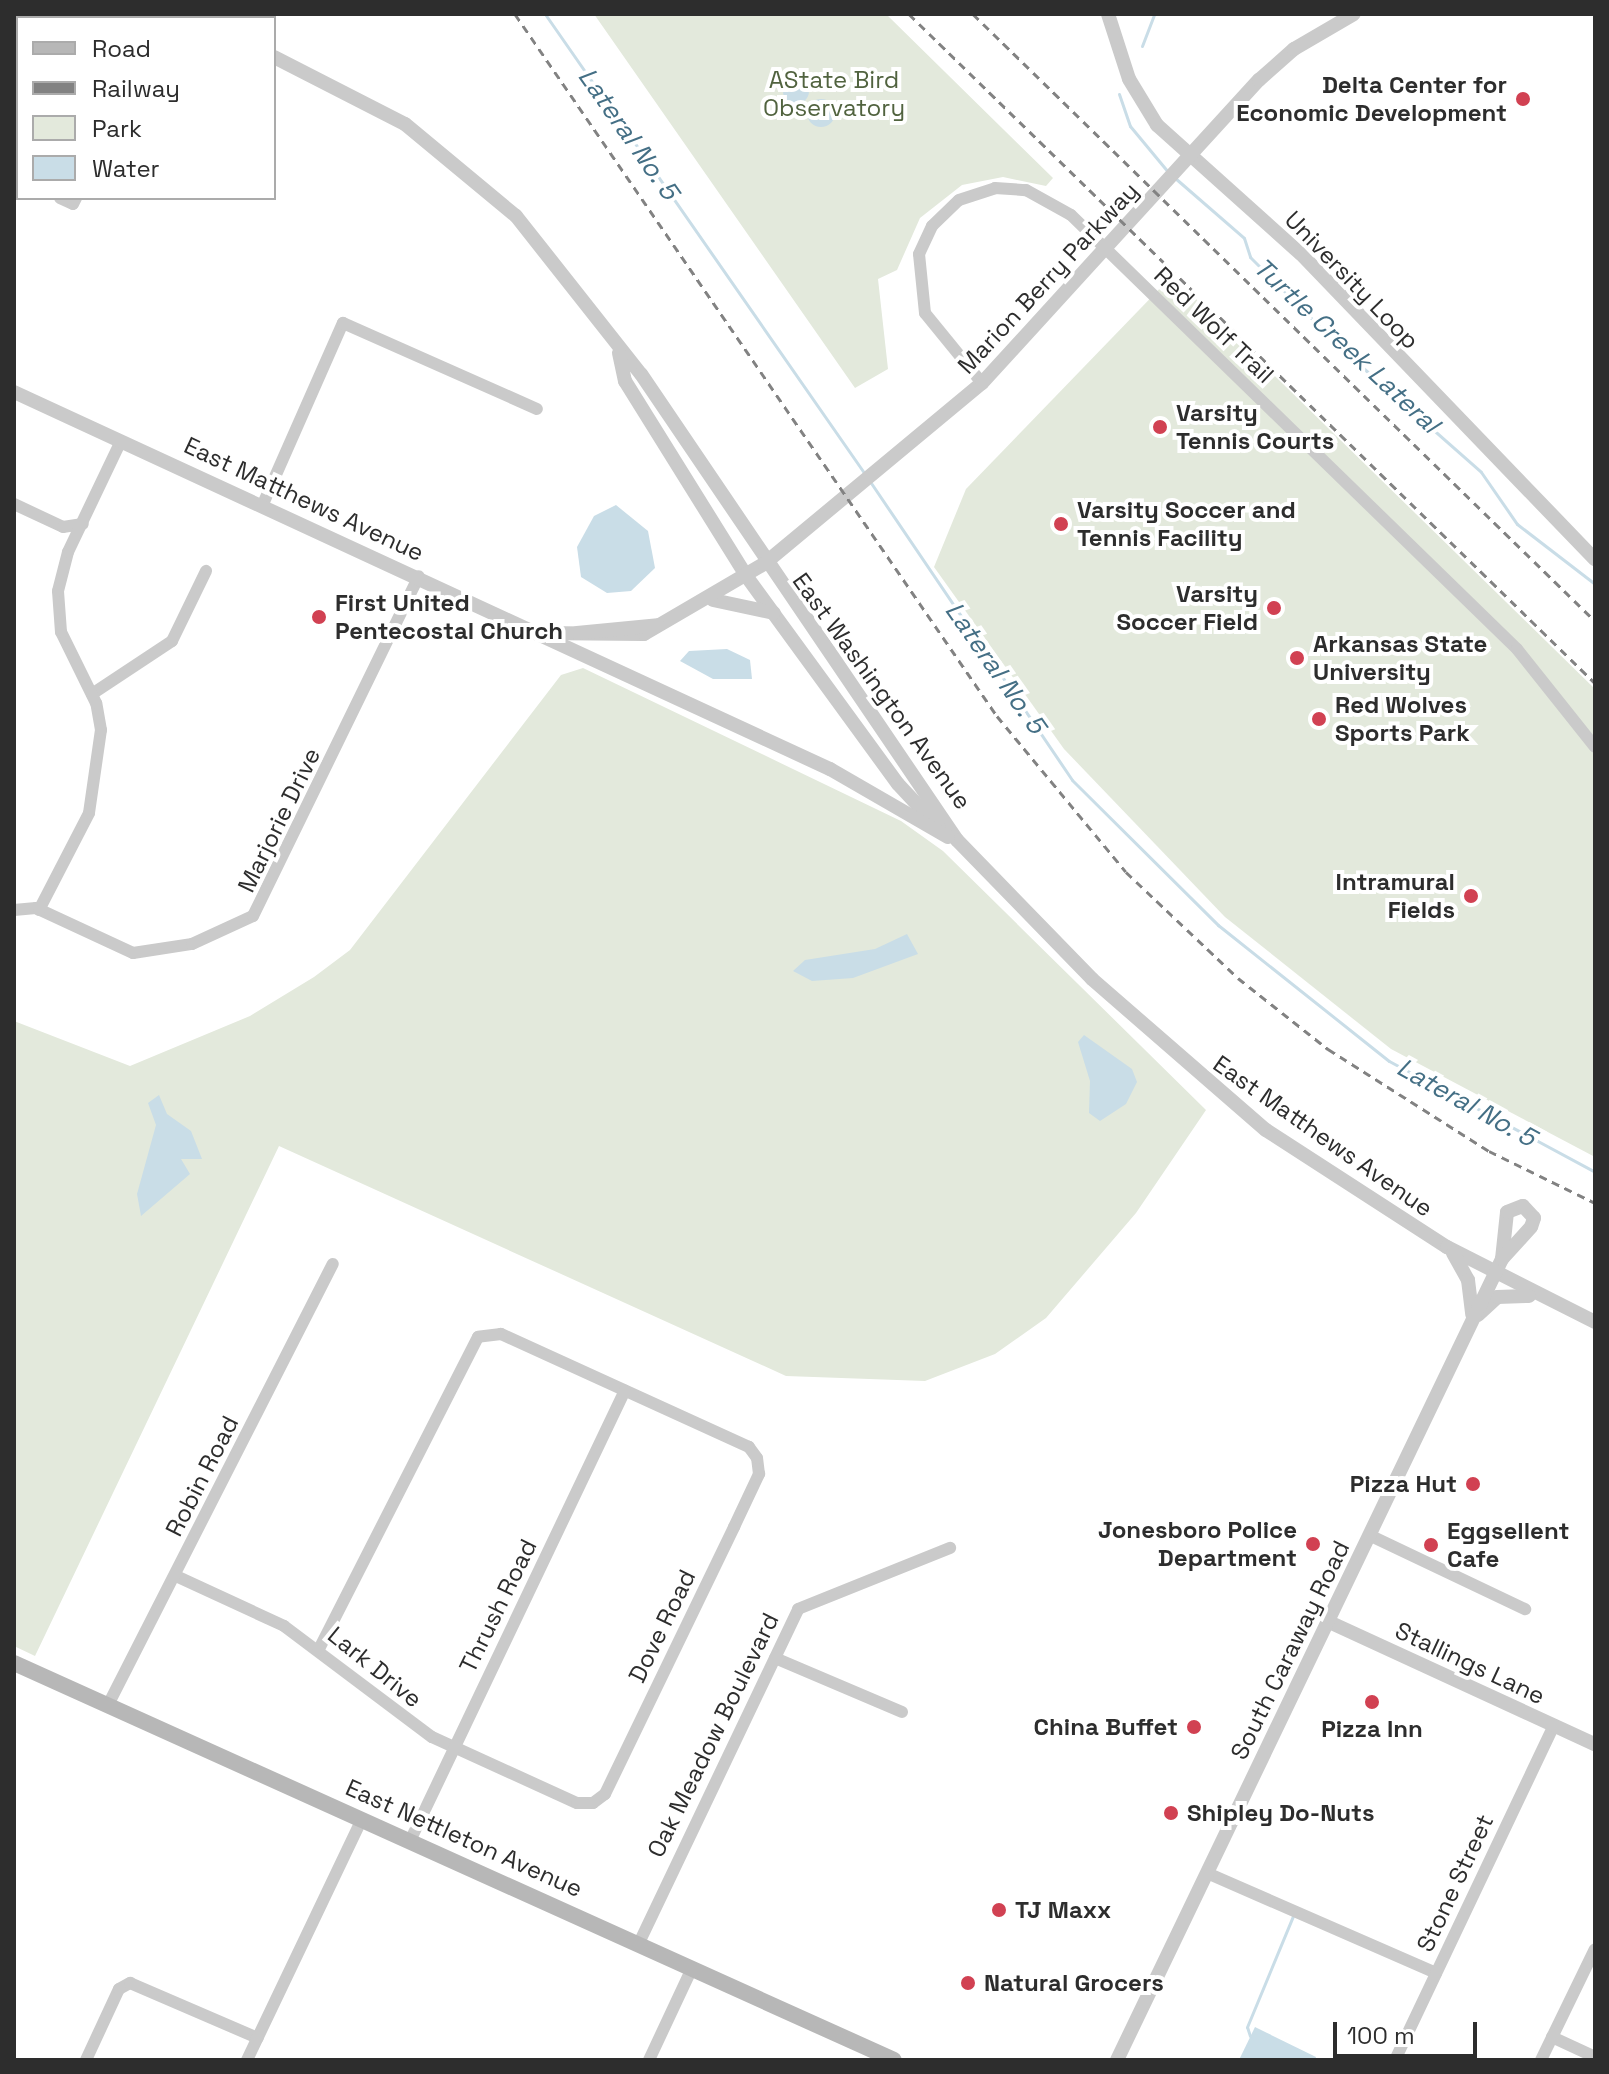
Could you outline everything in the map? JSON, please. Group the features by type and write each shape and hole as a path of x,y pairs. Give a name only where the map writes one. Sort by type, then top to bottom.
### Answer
{"main road":[{"name":"East Nettleton Avenue","path":"14,1663 894,2060"}],"street":[{"name":"University Loop","path":"1108,14 1129,79 1157,125 1301,254 1595,560"},
{"name":"Marion Berry Parkway","path":"764,564 797,533 982,383 1294,49 1354,14"},
{"name":"East Washington Avenue","path":"276,58 405,124 483,184 542,245 952,838"},
{"name":"Red Wolf Trail","path":"982,383 925,313 919,254 936,220 959,200 995,188 1028,190 1071,215 1517,649 1595,747"},
{"path":"263,504 343,323 537,409"},
{"name":"East Washington Avenue","path":"619,353 625,381 747,577 898,784 952,838"},
{"name":"East Matthews Avenue","path":"14,392 538,633 577,633 618,639 713,600 764,564"},
{"path":"14,910 39,910 90,808 101,730 92,694 73,666 58,614 64,565 121,441"},
{"path":"14,504 63,527 83,524"},
{"path":"92,694 172,641 206,571"},
{"name":"Marjorie Drive","path":"39,910 133,953 192,944 253,916 419,576"},
{"path":"713,600 774,613"},
{"path":"538,633 830,769 952,838"},
{"name":"East Matthews Avenue","path":"952,838 1217,1094 1447,1247 1494,1274 1595,1322"},
{"path":"1447,1247 1468,1280 1472,1321"},
{"name":"South Caraway Road","path":"1117,2060 1502,1259"},
{"name":"Robin Road","path":"108,1705 333,1264"},
{"path":"1472,1321 1497,1297 1549,1300"},
{"path":"318,1651 471,1345 484,1334 501,1334 625,1391"},
{"name":"Dove Road","path":"593,1803 612,1780 753,1488 758,1461 749,1447 625,1391"},
{"name":"Thrush Road","path":"410,1841 625,1391"},
{"path":"1369,1535 1525,1609"},
{"name":"Oak Meadow Boulevard","path":"639,1943 775,1658 810,1599 950,1548"},
{"name":"Lark Drive","path":"176,1576 262,1614 318,1651 402,1720 577,1803 593,1803"},
{"name":"Stallings Lane","path":"1327,1621 1595,1744"},
{"path":"775,1658 902,1712"},
{"name":"Stone Street","path":"1395,2060 1554,1725"},
{"path":"247,2060 362,1819"},
{"path":"1207,1873 1436,1973"},
{"path":"1541,2060 1595,1949"},
{"path":"649,2060 692,1968"},
{"path":"86,2060 119,1989 130,1983 258,2038"},
{"path":"1552,2037 1595,2057"}],"green space":[{"name":"AState Bird Observatory","path":"594,14 886,14 1053,178 1046,186 1003,177 962,185 920,218 897,270 878,279 888,369 855,388"},
{"name":"Red Wolves Sports Park","path":"1168,280 1188,291 1595,689 1595,1157 1391,1049 1225,917 1064,749 934,567 966,489"},
{"path":"583,668 901,821 943,851 1206,1110 1136,1213 1046,1318 995,1354 925,1381 786,1376 279,1146 35,1656 14,1646 14,1021 130,1066 250,1016 314,977 350,950 561,675"}],"water":[{"path":"796,78 805,82 809,91 805,100 796,104 787,100 783,91 787,82"},
{"path":"821,99 831,103 835,113 831,123 821,127 811,123 807,113 811,103"},
{"path":"616,505 648,531 655,568 631,591 607,593 581,577 577,547 594,516"},
{"path":"727,649 750,660 752,679 713,679 680,661 689,651"},
{"path":"907,934 918,954 853,978 812,981 793,971 805,960 875,949"},
{"path":"1084,1035 1132,1069 1137,1082 1126,1104 1100,1121 1089,1113 1090,1081 1078,1042"},
{"path":"159,1095 167,1114 191,1131 202,1159 181,1159 190,1174 141,1216 137,1194 156,1125 148,1103"},
{"path":"1255,2027 1316,2057 1315,2060 1239,2060"}],"waterway":[{"name":"Lateral No. 5","path":"545,14 865,474"},
{"name":"Turtle Creek Lateral","path":"1142,46 1154,14"},
{"name":"Turtle Creek Lateral","path":"1119,94 1130,126 1169,173"},
{"name":"Turtle Creek Lateral","path":"1175,178 1244,238 1250,257 1345,352 1481,472 1517,524 1595,584"},
{"name":"Lateral No. 5","path":"869,480 1072,780 1218,925 1389,1061 1595,1172"},
{"path":"1250,2036 1247,2027 1293,1916"}],"railway":[{"path":"515,14 997,716 1126,872 1238,978 1328,1049 1489,1151 1595,1203"},
{"path":"909,14 1595,683"},
{"path":"973,14 1595,621"}],"place":[{"name":"Delta Center for Economic Development","path":"1523,99"},
{"name":"Varsity Tennis Courts","path":"1160,427"},
{"name":"Varsity Soccer and Tennis Facility","path":"1061,524"},
{"name":"Varsity Soccer Field","path":"1274,608"},
{"name":"First United Pentecostal Church","path":"319,617"},
{"name":"Arkansas State University","path":"1297,658"},
{"name":"Red Wolves Sports Park","path":"1319,719"},
{"name":"Intramural Fields","path":"1471,896"},
{"name":"Pizza Hut","path":"1473,1484"},
{"name":"Jonesboro Police Department","path":"1313,1544"},
{"name":"Eggsellent Cafe","path":"1431,1545"},
{"name":"Pizza Inn","path":"1372,1702"},
{"name":"China Buffet","path":"1194,1727"},
{"name":"Shipley Do-Nuts","path":"1171,1813"},
{"name":"TJ Maxx","path":"999,1910"},
{"name":"Natural Grocers","path":"968,1983"}]}
